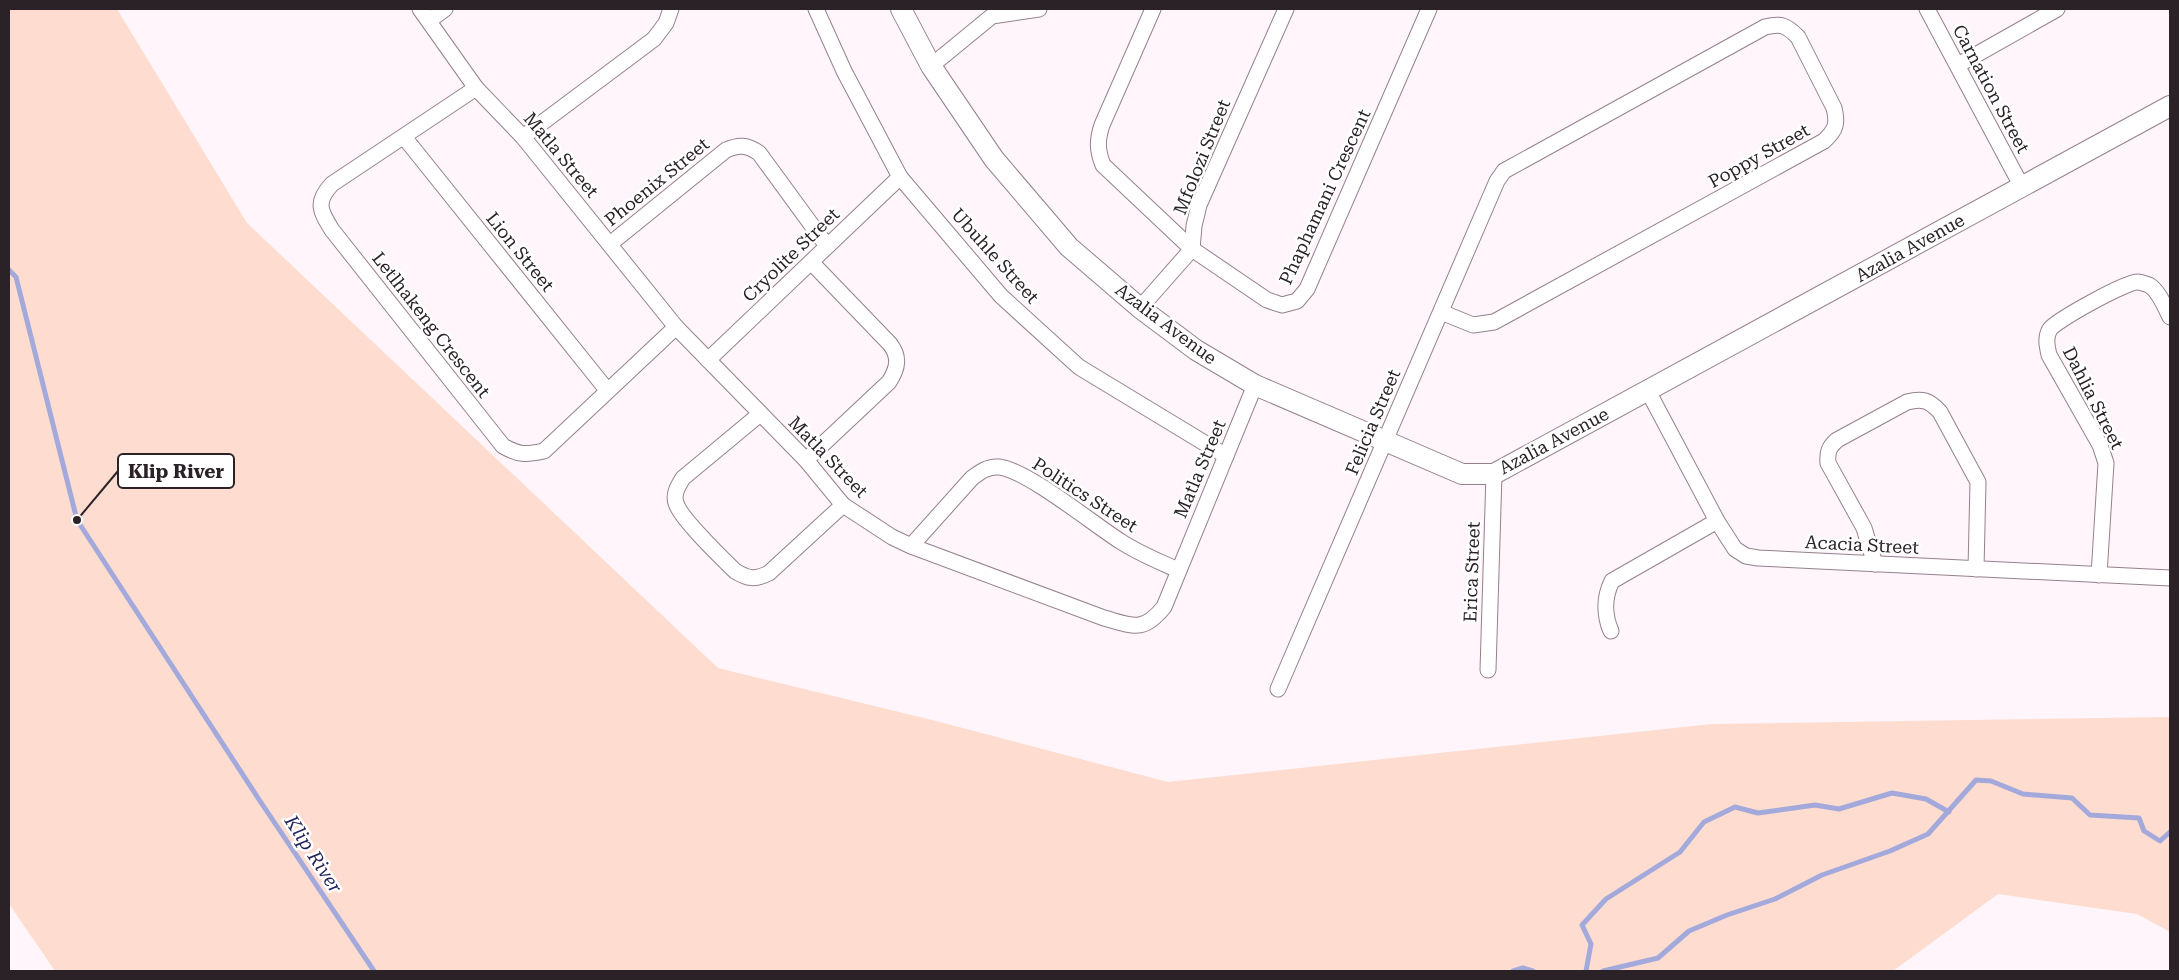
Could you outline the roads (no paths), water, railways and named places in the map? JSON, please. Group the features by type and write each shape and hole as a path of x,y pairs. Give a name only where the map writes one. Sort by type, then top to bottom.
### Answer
{"street":[{"path":"425,14 445,9"},
{"path":"523,137 654,39 666,23 671,9"},
{"name":"Ubuhle Street","path":"816,9 844,71 900,176 1001,296 1079,367 1226,456"},
{"name":"Azalia Avenue","path":"901,9 932,66 994,160 1069,247 1140,308 1196,350 1255,385 1462,474 1494,474 2170,106"},
{"path":"932,66 990,12 1039,9"},
{"name":"Phaphamani Crescent","path":"1153,9 1102,125 1097,141 1098,152 1103,165 1192,249 1268,300 1282,305 1297,301 1307,289 1429,9"},
{"name":"Mfolozi Street","path":"1192,249 1194,226 1199,206 1286,9"},
{"name":"Carnation Street","path":"1927,9 2022,187"},
{"path":"1958,64 2057,9"},
{"name":"Matla Street","path":"425,14 476,88 523,137 676,327 806,460 843,505 892,537 911,546 1104,618 1129,625 1143,625 1154,619 1164,607 1255,385"},
{"name":"Poppy Street","path":"1441,312 1473,325 1494,322 1824,141 1833,132 1837,120 1834,108 1798,37 1789,28 1777,24 1764,27 1504,171"},
{"name":"Letlhakeng Crescent","path":"476,88 332,184 324,192 320,204 322,215 332,230 503,446 517,454 544,451 676,327"},
{"name":"Lion Street","path":"404,136 607,390"},
{"name":"Phoenix Street","path":"610,244 726,150 737,145 749,146 759,154 827,246"},
{"name":"Felicia Street","path":"1278,689 1498,181 1504,171"},
{"name":"Cryolite Street","path":"708,360 900,176"},
{"path":"1140,308 1192,249"},
{"path":"806,460 889,382 896,371 897,361 895,351 890,344 811,262"},
{"name":"Dahlia Street","path":"2100,575 2106,463 2100,445 2049,355 2046,343 2050,330 2059,321 2125,285 2137,282 2150,285 2170,317"},
{"name":"Acacia Street","path":"1648,391 1717,521 1735,549 1746,556 1976,570 2170,578"},
{"path":"1875,564 1864,528 1828,463 1829,447 1837,440 1907,402 1919,399 1931,402 1940,412 1978,482 1976,570"},
{"path":"760,414 683,478 676,489 675,502 682,514 735,571 745,578 758,578 769,572 843,505"},
{"name":"Politics Street","path":"911,546 972,478 983,470 999,467 1033,482 1120,541 1178,570"},
{"name":"Erica Street","path":"1488,670 1494,474"},
{"path":"1611,631 1607,622 1606,592 1612,581 1717,521"}],"waterway":[{"name":"Klip River","path":"9,270 16,277 77,520 258,798 374,971"},
{"path":"1603,971 1658,958 1689,931 1727,915 1775,899 1822,875 1890,851 1928,834 1976,780 1991,781 2023,794 2072,798 2090,815 2139,818 2144,831 2160,841 2170,832"},
{"path":"1586,971 1591,944 1582,925 1606,899 1680,852 1704,822 1735,807 1758,813 1815,805 1839,809 1892,793 1926,799 1949,812"},
{"path":"1513,971 1523,968 1533,971"}],"place":[{"name":"Klip River","path":"77,520"}]}
